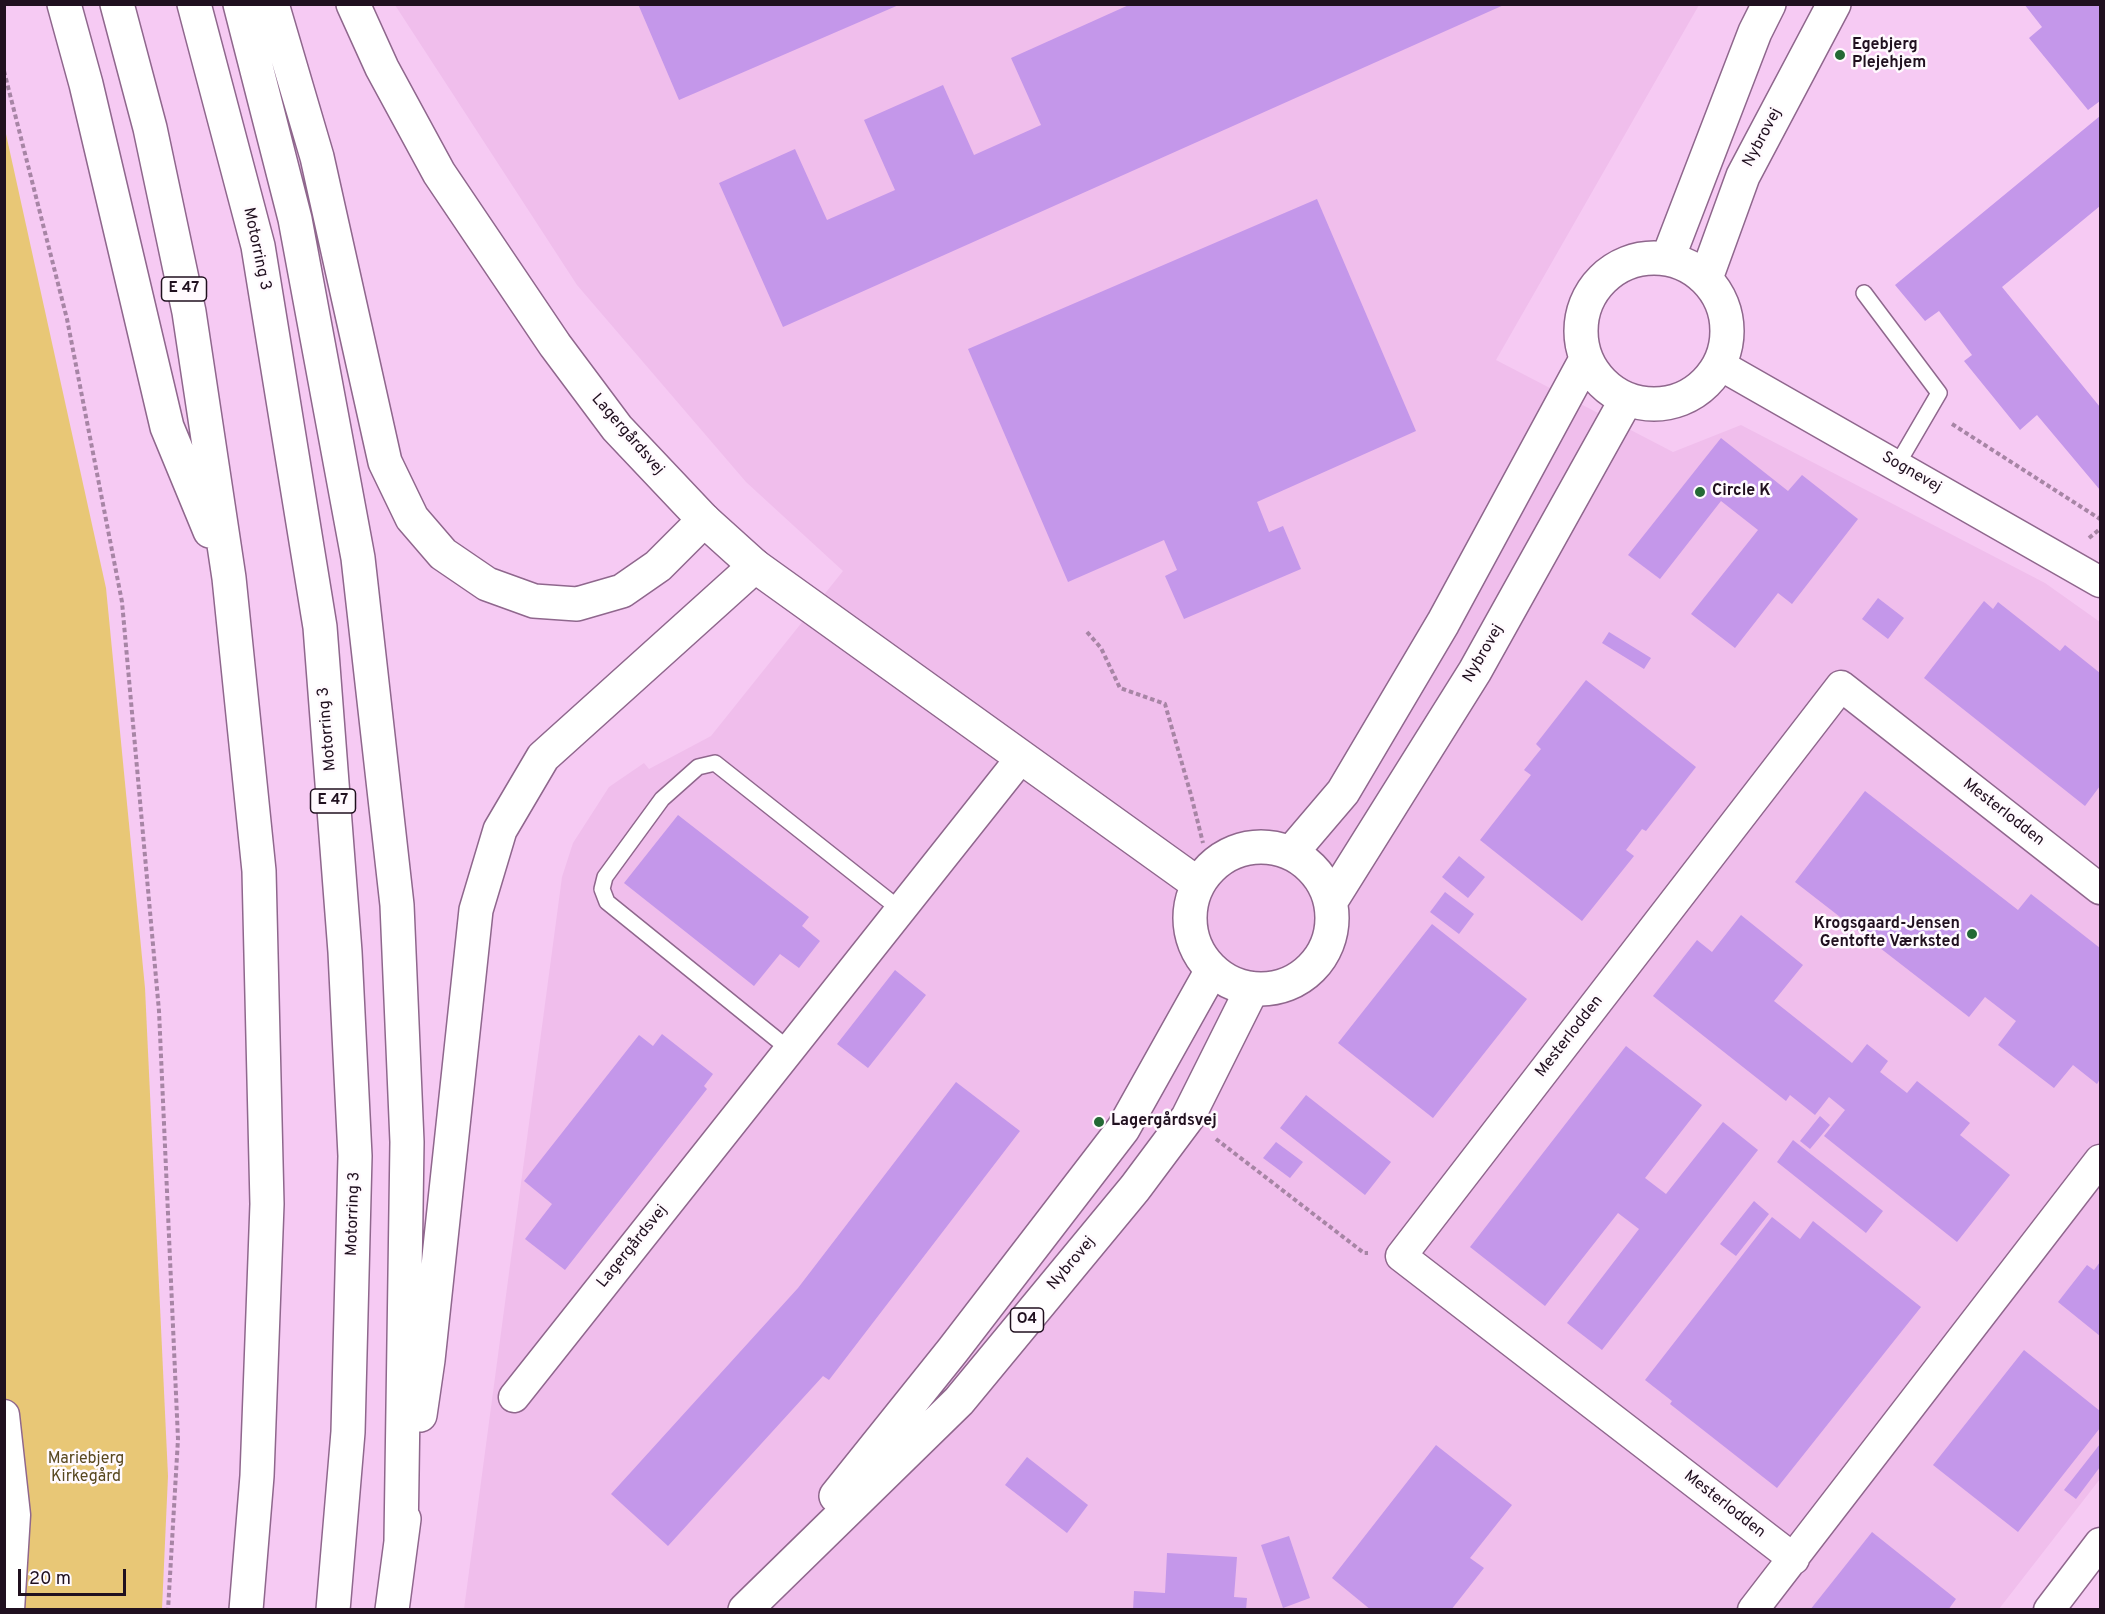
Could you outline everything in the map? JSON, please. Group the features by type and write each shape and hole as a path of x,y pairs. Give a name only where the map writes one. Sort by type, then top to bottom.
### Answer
{"main road":[{"path":"64,4 86,84 167,427 229,578"},
{"name":"E 47","path":"117,4 150,128 189,312 229,578 259,871 267,1192 257,1476 246,1610"},
{"name":"Motorring 3","path":"194,4 258,246 321,638 345,952 355,1156 348,1432 333,1610"},
{"path":"240,4 296,219 358,558 396,893 407,1142 401,1540"},
{"path":"272,4 317,157 385,462 411,518 443,554 487,584 534,601 577,604 622,591 658,566 704,520"},
{"name":"Lagergårdsvej","path":"353,4 382,68 439,173 548,336 617,428 704,520 755,566 1021,758 1203,876"},
{"path":"1668,258 1755,32 1769,4"},
{"name":"Nybrovej","path":"1706,278 1743,176 1834,4"},
{"path":"1645,257 1668,258 1689,265 1706,278 1724,304 1729,335 1720,365 1703,387 1680,401 1653,405 1626,400 1610,390 1595,376 1586,359 1581,337 1582,315 1590,293 1605,276 1624,263 1645,257"},
{"path":"1290,853 1344,792 1443,623 1586,359"},
{"name":"Nybrovej","path":"1331,901 1475,671 1626,400"},
{"path":"392,1610 428,1360 476,910 500,830 543,757 755,566"},
{"path":"1256,846 1290,853 1309,865 1322,881 1331,901 1332,924 1326,946 1314,966 1296,980 1275,989 1252,989 1230,983 1212,970 1197,951 1190,929 1190,906 1203,876 1222,858 1239,850 1256,846"},
{"name":"Nybrovej","path":"746,1609 953,1350 1123,1130 1212,970"},
{"name":"Nybrovej","path":"746,1609 959,1401 1135,1188 1188,1117 1252,989"}],"street":[{"name":"Sognevej","path":"1720,365 2100,582"},
{"name":"Mesterlodden","path":"1794,1559 1401,1256 1841,686 2100,889"},
{"name":"Lagergårdsvej","path":"514,1397 902,911 1021,758"},
{"path":"1753,1610 2100,1160"},
{"path":"4,1415 15,1515 9,1610"},
{"path":"2049,1610 2100,1543"}],"lane":[{"path":"1864,293 1939,393 1897,465"},
{"path":"790,1050 607,902 602,889 605,877 662,799 698,766 715,763 902,911"}],"path":[{"path":"4,71 67,319 122,602 159,1011 178,1439 168,1610"},
{"path":"1929,410 2100,519"},
{"path":"1087,632 1101,648 1120,688 1165,704 1191,795 1203,876"},
{"path":"1188,1117 1364,1253 1401,1256"}],"shaded area":[{"path":"395,5 1699,5 1496,360 1673,452 1741,425 2045,583 2100,622 2100,1479 1999,1609 464,1609 562,877 573,843 609,787 644,763 649,769 711,736 843,571 746,482 577,285"}],"green space":[{"name":"Mariebjerg Kirkegård","path":"4,125 106,588 145,988 168,1476 162,1609 5,1609"}],"building":[{"path":"638,4 901,4 679,100"},
{"path":"1131,4 1506,4 783,327 719,183 795,149 827,220 895,190 864,120 943,85 974,155 1041,125 1011,58"},
{"path":"2024,4 2100,4 2100,101 2088,110 2029,38 2042,27"},
{"path":"2100,116 2100,206 2002,287 2100,407 2100,490 2037,415 2020,430 1964,361 1972,355 1939,311 1925,321 1895,285"},
{"path":"1317,199 1416,431 1257,502 1269,532 1283,526 1301,569 1184,619 1165,576 1177,570 1164,540 1068,582 968,349"},
{"path":"1721,438 1788,491 1802,475 1858,519 1792,604 1778,593 1735,648 1691,614 1758,530 1721,501 1660,579 1628,555"},
{"path":"1878,598 1904,618 1888,639 1862,619"},
{"path":"1984,601 1993,609 1998,602 2060,651 2065,645 2100,673 2100,786 2085,806 1924,678"},
{"path":"1609,632 1651,658 1644,669 1602,643"},
{"path":"1586,680 1696,767 1646,831 1642,829 1626,850 1634,856 1582,921 1480,840 1531,775 1524,770 1541,749 1536,744"},
{"name":"Krogsgaard-Jensen Gentofte Værksted","path":"1865,791 2018,910 2031,894 2100,948 2100,1079 2097,1084 2073,1065 2054,1088 1998,1045 2016,1021 1985,997 1969,1017 1795,882"},
{"path":"678,815 809,917 802,926 820,941 799,968 780,954 754,986 624,883"},
{"path":"1459,856 1485,877 1468,898 1442,877"},
{"path":"1445,892 1474,914 1459,934 1430,912"},
{"path":"1741,915 1803,965 1774,1001 1852,1063 1867,1044 1888,1061 1880,1072 1907,1093 1917,1081 1970,1123 1960,1135 2010,1175 1957,1242 1824,1136 1845,1110 1829,1097 1815,1115 1790,1095 1786,1101 1653,996 1697,940 1712,952"},
{"path":"1432,924 1527,999 1433,1118 1338,1043"},
{"path":"895,970 926,995 868,1068 837,1044"},
{"path":"662,1034 713,1074 704,1086 707,1089 565,1270 525,1239 552,1204 524,1181 639,1035 653,1046"},
{"path":"1626,1046 1702,1105 1645,1178 1666,1194 1723,1122 1758,1150 1602,1350 1567,1323 1639,1229 1618,1213 1545,1306 1470,1247"},
{"path":"956,1082 1020,1131 829,1380 823,1376 668,1546 611,1494 798,1288"},
{"path":"1306,1095 1391,1162 1365,1195 1280,1128"},
{"path":"1820,1116 1830,1125 1810,1149 1800,1141"},
{"path":"1793,1140 1883,1211 1866,1233 1777,1162"},
{"path":"1276,1142 1303,1162 1290,1178 1263,1158"},
{"path":"1754,1201 1769,1214 1736,1256 1720,1244"},
{"path":"1772,1217 1800,1239 1813,1221 1921,1307 1777,1488 1670,1404 1672,1401 1645,1380"},
{"path":"2100,1262 2100,1336 2058,1302 2087,1265 2094,1270"},
{"path":"2024,1350 2100,1411 2100,1428 2018,1532 1933,1465"},
{"path":"2100,1444 2100,1467 2076,1499 2064,1490"},
{"path":"1436,1445 1512,1505 1470,1558 1484,1568 1451,1610 1371,1610 1332,1578"},
{"path":"1027,1457 1088,1505 1067,1533 1005,1485"},
{"path":"1872,1532 1956,1599 1948,1610 1810,1610"},
{"path":"1289,1536 1310,1598 1283,1608 1261,1545"},
{"path":"1167,1553 1237,1557 1234,1597 1247,1598 1246,1610 1133,1610 1134,1591 1165,1593"}],"place":[{"name":"Egebjerg Plejehjem","path":"1840,55"},
{"name":"Circle K","path":"1700,492"},
{"name":"Krogsgaard-Jensen Gentofte Værksted","path":"1972,934"},
{"name":"Lagergårdsvej","path":"1099,1122"}]}
